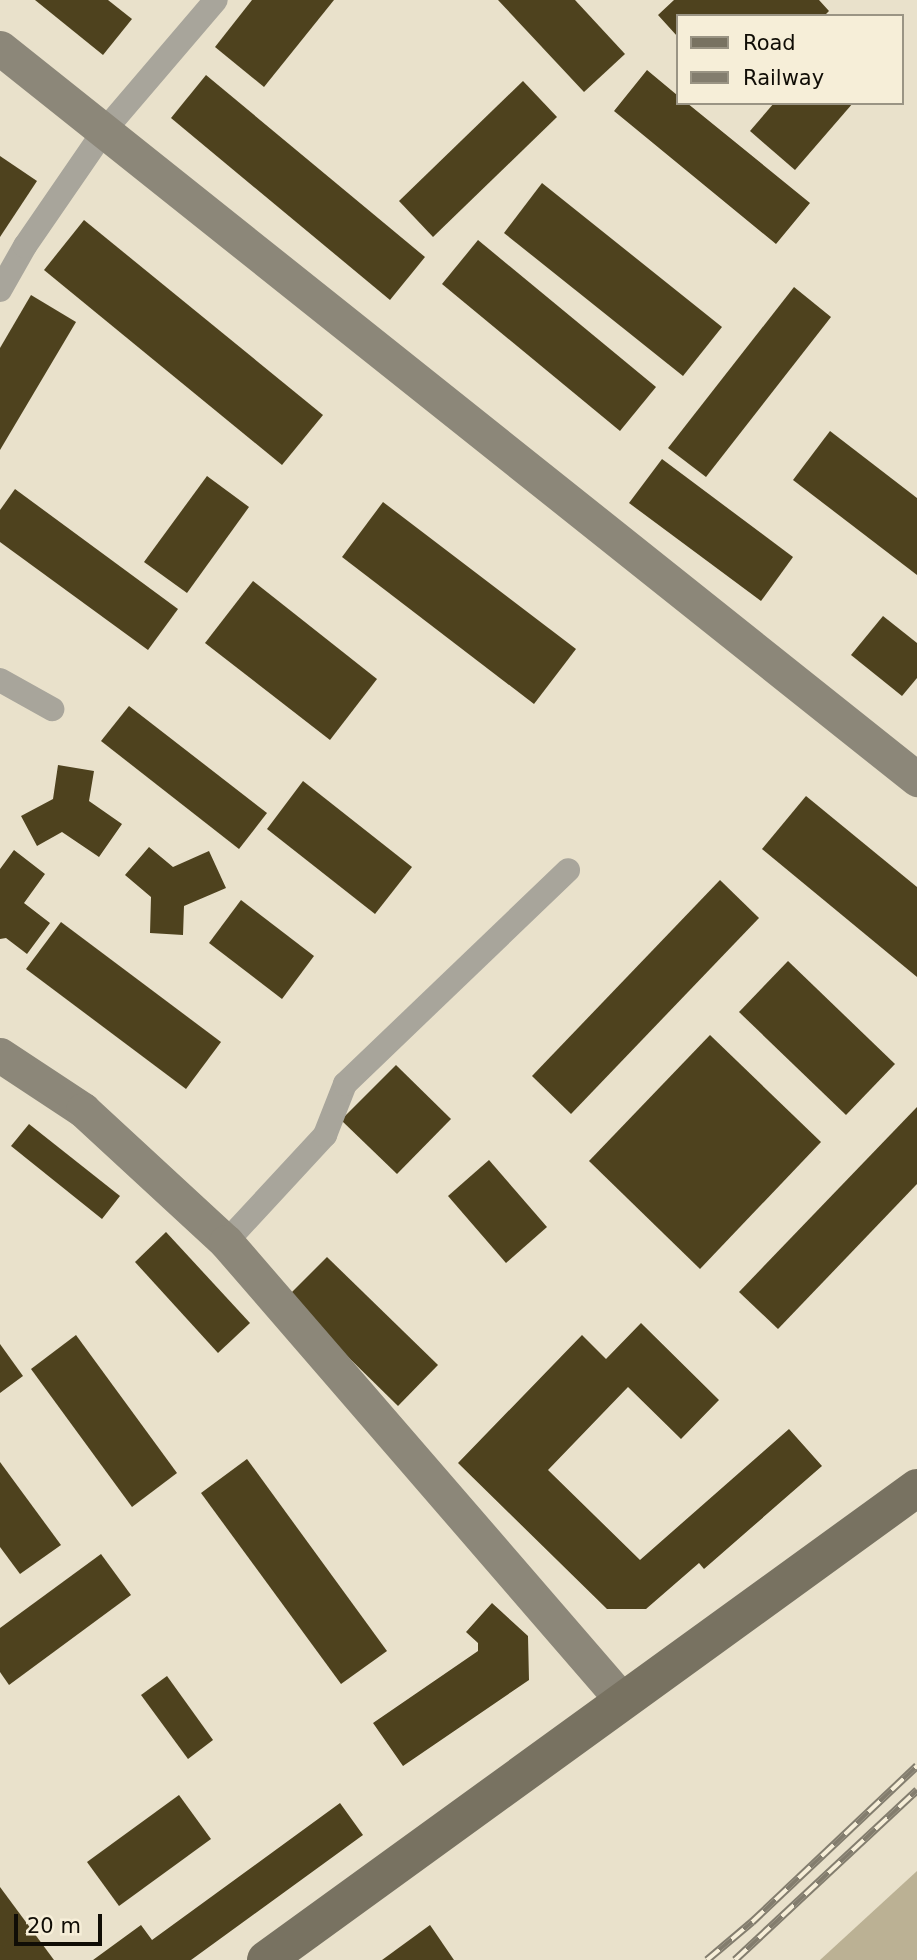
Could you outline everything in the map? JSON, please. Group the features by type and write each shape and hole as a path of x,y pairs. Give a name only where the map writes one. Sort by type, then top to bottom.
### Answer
{"main road":[{"path":"0,48 917,779"},
{"path":"0,1055 83,1110 226,1242 623,1701"},
{"path":"266,1960 917,1488"}],"street":[{"path":"0,290 25,246 104,131 216,0"},
{"path":"0,680 52,709"},
{"path":"226,1242 325,1135 345,1084 568,870"}],"shaded area":[{"path":"917,1871 917,1960 820,1960"}],"building":[{"path":"35,0 108,0 132,19 103,55"},
{"path":"252,0 334,0 264,87 215,47"},
{"path":"498,0 575,0 625,54 584,92"},
{"path":"674,0 819,0 829,11 826,14 676,14 676,35 658,15"},
{"path":"647,70 676,94 676,105 689,105 810,203 776,244 614,111"},
{"path":"206,75 425,257 390,300 171,118"},
{"path":"523,81 557,117 433,237 399,201"},
{"path":"772,105 851,105 795,170 750,131"},
{"path":"0,156 37,181 0,237"},
{"path":"542,183 722,327 683,376 504,233"},
{"path":"84,220 323,415 282,465 44,270"},
{"path":"478,240 656,387 620,431 442,284"},
{"path":"794,287 831,317 706,477 668,448"},
{"path":"31,295 76,322 0,450 0,348"},
{"path":"830,431 917,498 917,575 793,480"},
{"path":"662,459 793,557 761,601 629,503"},
{"path":"207,476 249,507 187,593 144,562"},
{"path":"15,489 178,609 148,650 0,542 0,510"},
{"path":"383,502 576,649 534,704 342,557"},
{"path":"253,581 377,679 330,740 205,643"},
{"path":"883,616 917,643 917,678 902,696 851,655"},
{"path":"129,706 267,813 239,849 101,741"},
{"path":"58,765 94,771 89,801 122,824 99,857 62,832 37,846 21,816 53,799"},
{"path":"303,781 412,867 375,914 267,829"},
{"path":"806,796 917,887 917,977 762,849"},
{"path":"149,847 173,867 209,851 226,888 184,906 183,935 150,933 151,897 125,875"},
{"path":"14,850 45,874 24,903 50,923 27,954 6,938 0,939 0,869"},
{"path":"720,880 759,918 571,1114 532,1076"},
{"path":"241,900 314,956 282,999 209,943"},
{"path":"61,922 221,1042 186,1089 26,969"},
{"path":"788,961 895,1064 846,1115 739,1012"},
{"path":"710,1035 821,1142 700,1269 589,1161"},
{"path":"396,1065 451,1119 397,1174 341,1120"},
{"path":"917,1107 917,1184 778,1329 739,1292"},
{"path":"29,1124 120,1196 102,1219 11,1146"},
{"path":"489,1160 547,1227 506,1263 448,1196"},
{"path":"166,1232 250,1323 218,1353 135,1262"},
{"path":"327,1257 438,1365 398,1406 287,1297"},
{"path":"641,1323 719,1400 681,1439 628,1387 548,1470 640,1560 789,1429 822,1466 704,1569 699,1563 646,1609 607,1609 458,1463 582,1335 606,1359"},
{"path":"76,1335 177,1473 132,1507 31,1369"},
{"path":"0,1344 23,1376 0,1393"},
{"path":"247,1459 387,1651 341,1684 201,1493"},
{"path":"0,1462 61,1545 20,1574 0,1547"},
{"path":"101,1554 131,1595 9,1685 0,1672 0,1628"},
{"path":"492,1603 528,1636 529,1680 403,1766 373,1723 478,1651 478,1643 466,1632"},
{"path":"167,1676 213,1740 188,1759 141,1695"},
{"path":"179,1795 211,1839 119,1906 87,1862"},
{"path":"340,1803 363,1835 191,1960 93,1960 141,1925 152,1940"},
{"path":"0,1887 54,1960 0,1960"},
{"path":"430,1925 454,1960 382,1960"}],"railway":[{"path":"707,1960 752,1922 917,1766"},
{"path":"735,1960 917,1790"}]}
